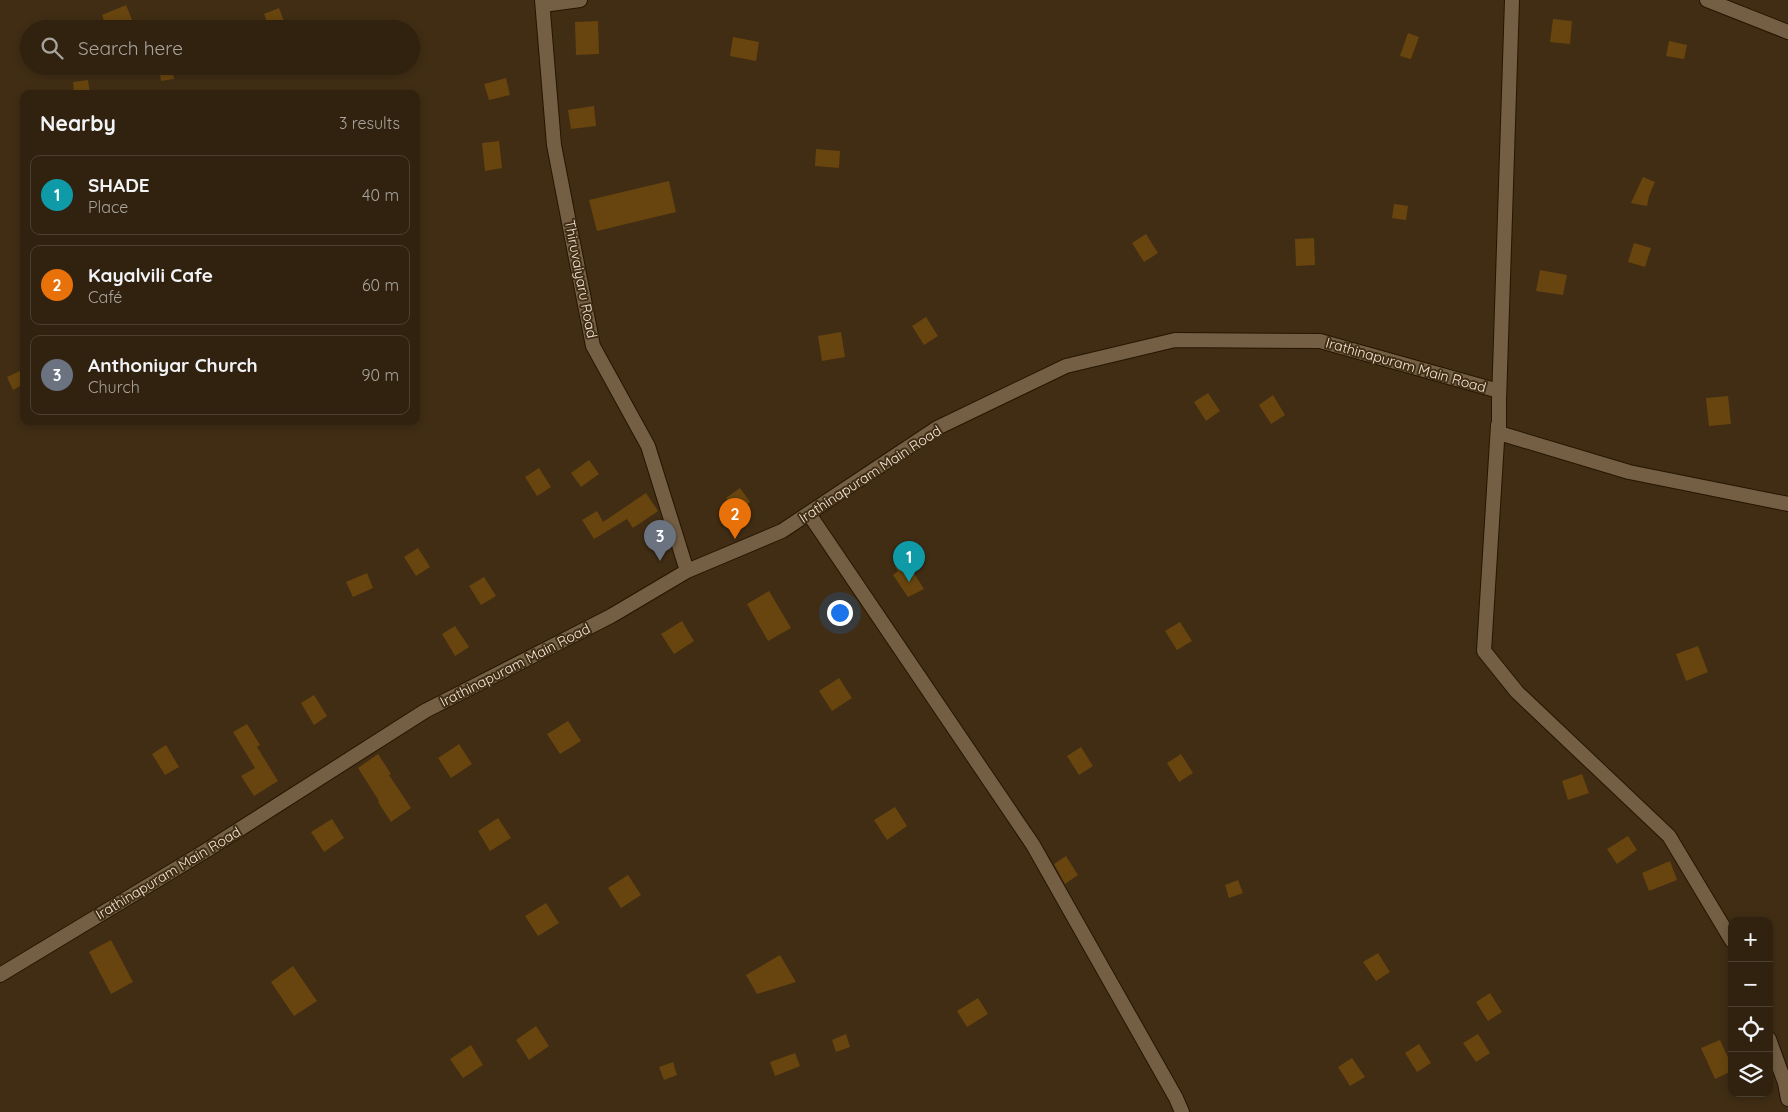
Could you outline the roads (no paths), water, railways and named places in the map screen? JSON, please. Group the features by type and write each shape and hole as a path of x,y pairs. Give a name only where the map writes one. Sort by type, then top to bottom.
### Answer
{"street":[{"path":"542,3 580,0"},
{"path":"1512,0 1499,416 1484,651 1517,692 1669,836 1728,934"},
{"path":"1708,0 1788,32"},
{"name":"Thiruvaiyaru Road","path":"542,3 554,145 593,346 648,446 687,571"},
{"name":"Irathinapuram Main Road","path":"0,975 208,850 425,711 611,616 687,571 782,531 937,428 1066,366 1175,340 1320,341 1498,391 1499,433 1629,472 1788,504"},
{"path":"809,514 1033,846 1182,1112"},
{"path":"1773,1050 1785,1083 1788,1099"}],"place":[{"name":"Kayalvili Cafe","path":"735,539"},
{"name":"Anthoniyar Church","path":"660,561"},
{"name":"SHADE","path":"909,582"}]}
